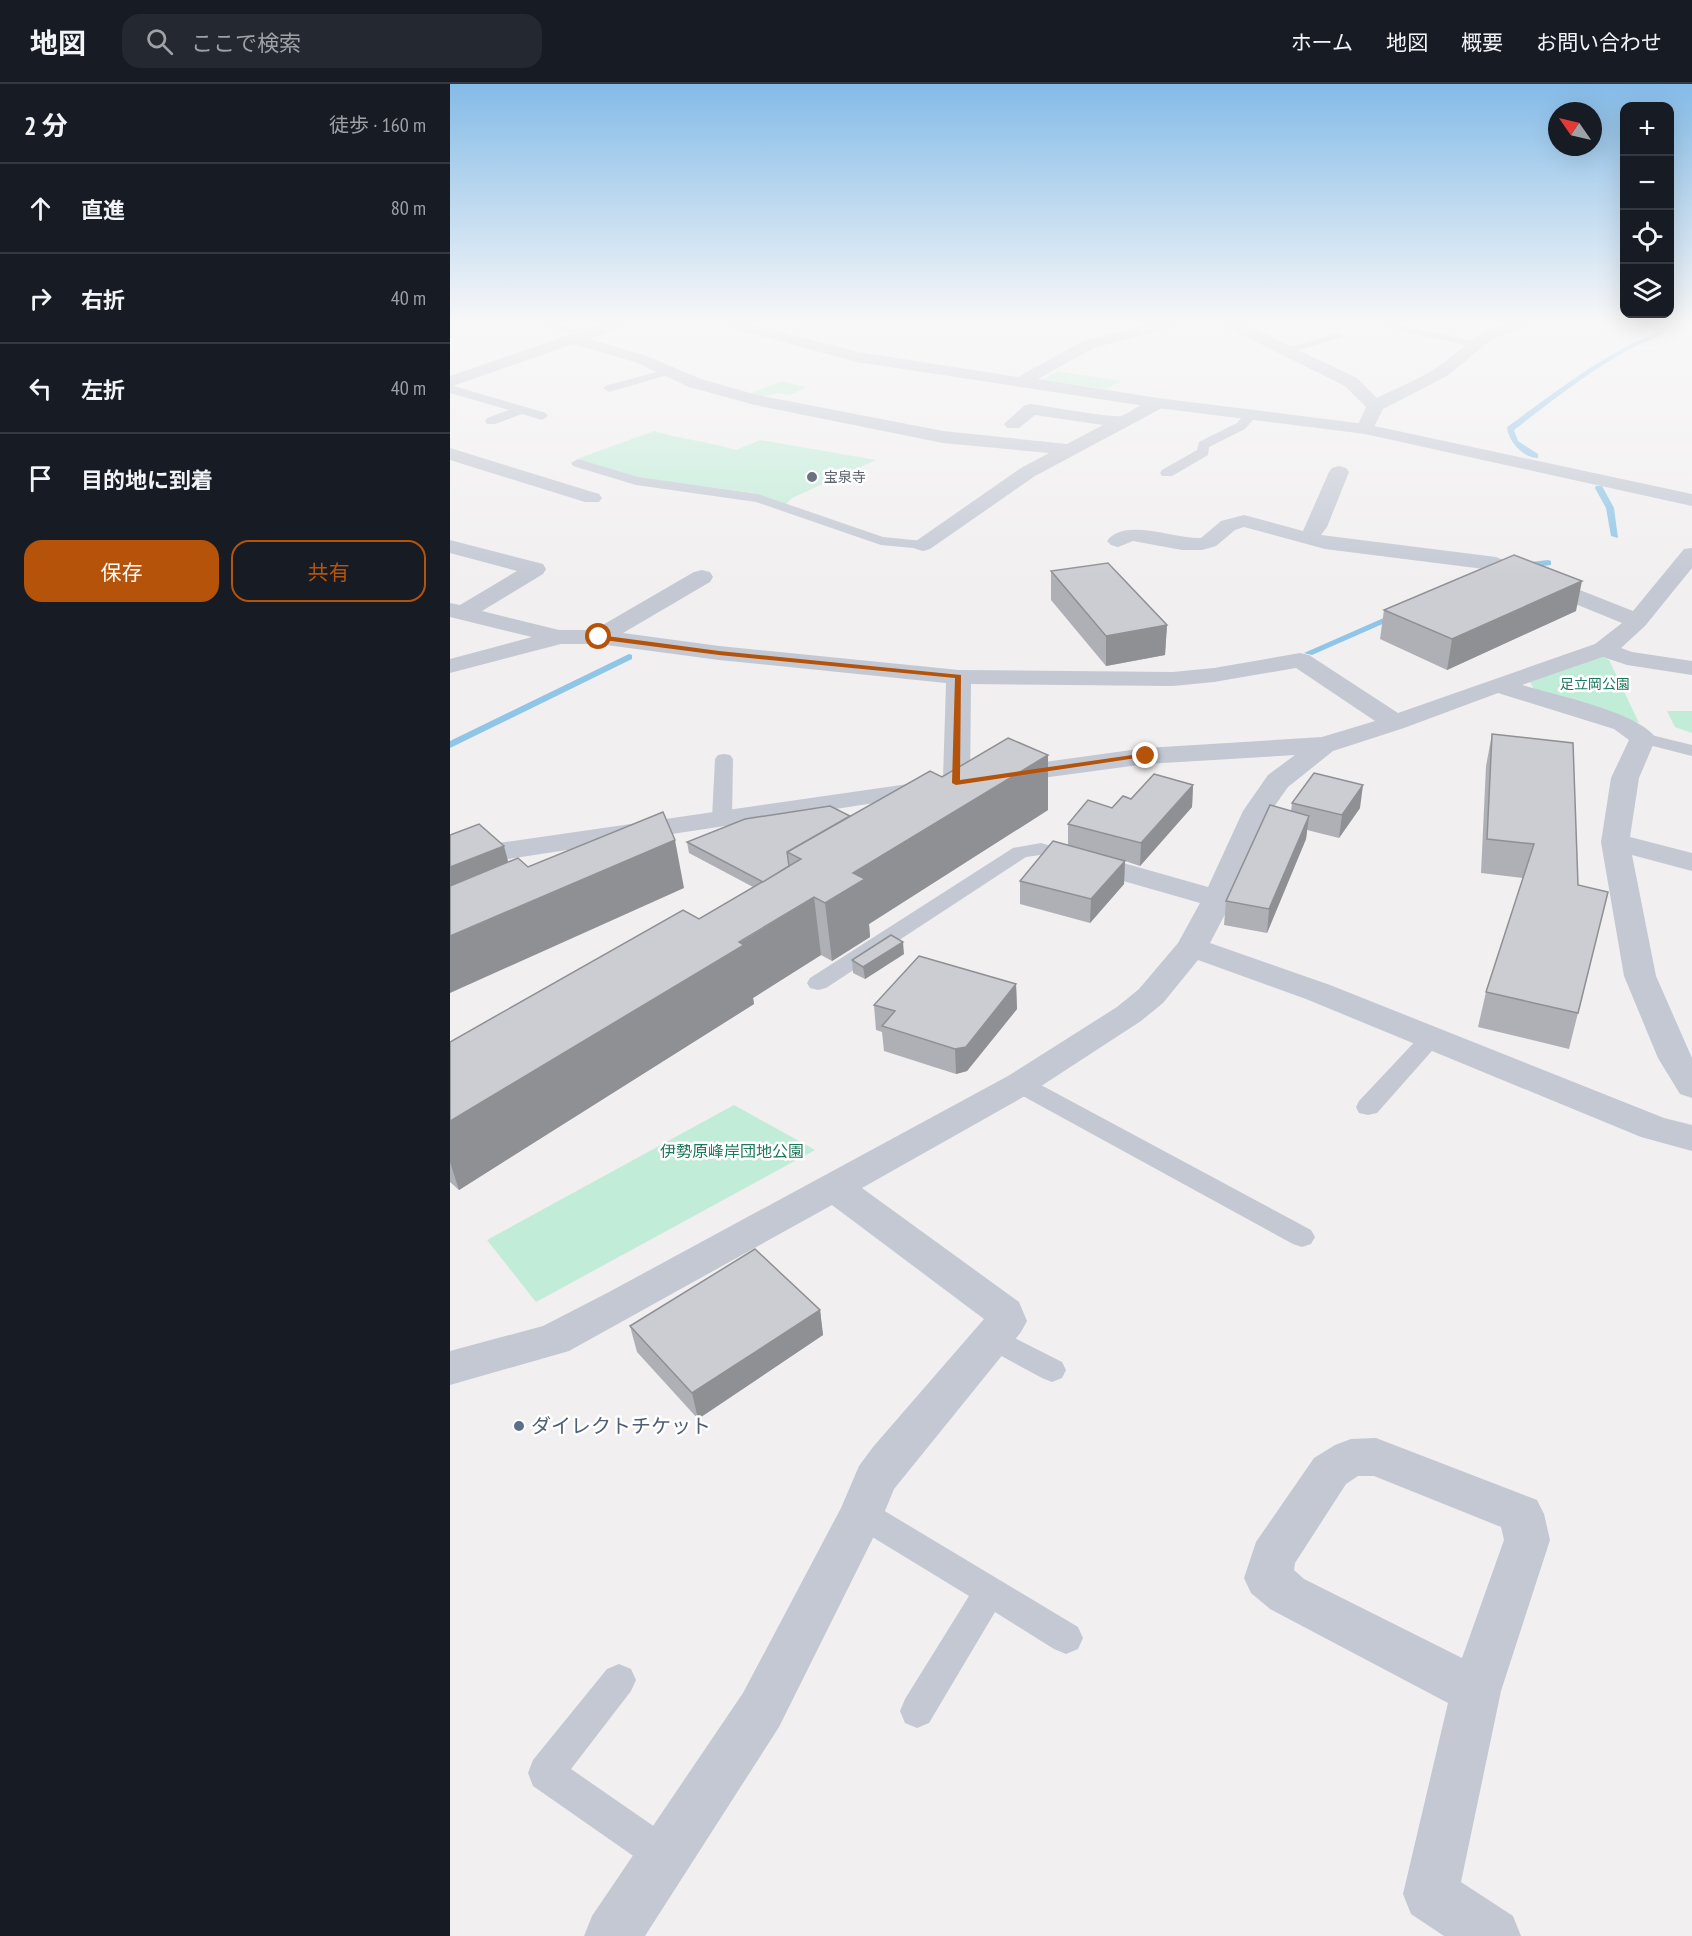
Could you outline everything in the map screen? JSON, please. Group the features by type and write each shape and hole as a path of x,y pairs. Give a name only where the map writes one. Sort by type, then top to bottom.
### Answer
{"street":[{"path":"803,409 943,437 1072,450"},
{"path":"1013,424 1030,409"},
{"path":"1034,409 1122,422"},
{"path":"923,545 1028,472 1146,409"},
{"path":"1213,409 1365,429 1612,485 1692,500"},
{"path":"1365,429 1374,409"},
{"path":"450,454 592,498"},
{"path":"462,471 481,463"},
{"path":"1308,538 1317,527 1328,481"},
{"path":"1129,533 1187,544 1207,543 1230,522 1244,521 1325,543 1496,564 1637,621"},
{"path":"450,546 535,569 456,611"},
{"path":"450,858 641,839 722,818 949,790 1146,756 1324,744 1395,723 1603,649 1621,638 1637,621 1692,554"},
{"path":"599,637 702,577"},
{"path":"456,611 560,637 599,637 719,653 959,677 1173,679 1214,675 1300,660 1395,723"},
{"path":"450,666 560,637"},
{"path":"1603,649 1627,658 1692,668"},
{"path":"949,790 959,677"},
{"path":"1497,685 1623,724 1643,738 1625,778 1615,842 1640,976 1675,1059 1692,1086"},
{"path":"450,1368 554,1339 1020,1084 1129,1014 1151,996 1192,947 1218,899 1257,811 1278,781 1324,744"},
{"path":"1615,842 1692,862"},
{"path":"1061,855 1218,899"},
{"path":"1192,947 1318,992 1654,1128 1692,1138"},
{"path":"612,1936 761,1710 862,1514 875,1480 889,1460 1006,1321 1005,1313 833,1186"},
{"path":"1476,1691 1287,1594 1268,1578 1273,1557 1330,1471 1351,1458 1376,1457 1521,1514 1527,1540 1476,1691 1431,1894 1493,1936"}],"lane":[{"path":"491,421 521,410 542,416"},
{"path":"1167,473 1203,452 1203,445 1241,426 1252,414"},
{"path":"578,463 636,481 758,498 881,542 923,545"},
{"path":"1643,738 1692,751"},
{"path":"722,818 724,759"},
{"path":"818,983 1020,852 1041,849 1061,855"},
{"path":"1368,1107 1430,1039"},
{"path":"1020,1084 1302,1237"},
{"path":"993,1338 1052,1370"},
{"path":"862,1514 1066,1638"},
{"path":"917,1711 990,1592"},
{"path":"619,1680 540,1780 665,1856"}],"green space":[{"path":"654,431 736,450 760,440 876,460 792,498 786,504 753,493 632,477 577,459"},
{"name":"足立岡公園","path":"1603,657 1609,660 1639,723 1535,691 1530,682"},
{"path":"1667,711 1692,711 1692,733 1675,727"},
{"name":"伊勢原峰岸団地公園","path":"734,1105 815,1150 536,1302 487,1240"}],"building":[{"path":"1514,555 1582,581 1452,639 1384,610"},
{"path":"1108,563 1167,625 1106,636 1051,571"},
{"path":"1492,734 1573,743 1578,885 1608,892 1578,1013 1486,992 1534,844 1487,839"},
{"path":"1008,738 1048,755 853,873 865,879 825,903 814,897 739,942 744,945 450,1121 450,1042 683,910 699,919 801,859 787,852 930,771 942,777"},
{"path":"1314,773 1363,785 1342,815 1292,803"},
{"path":"1154,774 1193,785 1141,843 1068,824 1088,800 1112,808 1123,796 1131,799"},
{"path":"1270,805 1309,816 1269,909 1226,901"},
{"path":"830,806 850,816 787,852 789,866 763,882 687,842 745,819"},
{"path":"663,812 675,840 450,936 450,886 518,858 528,867"},
{"path":"479,824 504,846 450,867 450,835"},
{"path":"1053,841 1125,861 1091,899 1020,881"},
{"path":"891,935 903,942 863,967 852,960"},
{"path":"919,956 1016,984 966,1047 955,1049 882,1026 895,1011 874,1005"},
{"path":"755,1249 820,1310 692,1393 630,1326"}],"waterway":[{"path":"1535,456 1515,442 1510,429 1537,409"},
{"path":"1599,488 1610,508 1615,536"},
{"path":"1521,566 1548,563"},
{"path":"1309,653 1398,615"},
{"path":"450,745 629,657"}],"place":[{"name":"宝泉寺","path":"812,477"},
{"name":"ダイレクトチケット","path":"519,1426"}],"route":[{"path":"599,637 719,653 959,677 956,783 1020,772 1146,756"}]}
